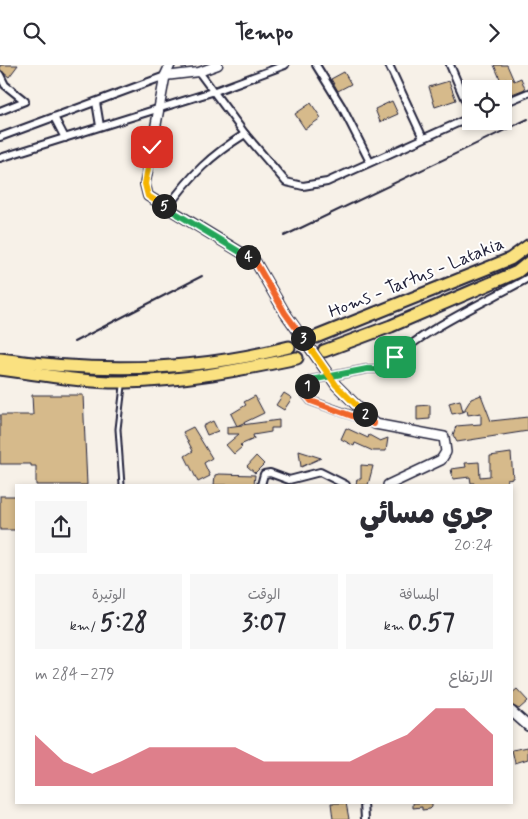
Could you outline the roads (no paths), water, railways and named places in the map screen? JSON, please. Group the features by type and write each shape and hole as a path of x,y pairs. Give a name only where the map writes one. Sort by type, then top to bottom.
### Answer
{"highway":[{"name":"Homs - Tartus - Latakia","path":"316,337 510,259 528,246"},
{"name":"Homs - Tartus - Latakia","path":"324,351 391,326 517,272 528,263"},
{"path":"0,359 97,369 182,367 245,358 289,347"},
{"path":"0,369 123,383 238,371 297,358"}],"main road":[{"path":"170,65 165,76 145,184 148,196 255,261 285,313 336,385 374,424 444,437 446,452 441,460 390,484"},
{"path":"513,713 528,726"}],"street":[{"path":"0,137 165,76 199,72 218,65"},
{"path":"0,158 215,91 285,65"},
{"path":"316,65 342,107 370,162"},
{"path":"388,65 423,138"},
{"path":"450,65 462,94"},
{"path":"199,72 215,91 245,134 286,182 303,186 327,182 462,119"},
{"path":"0,75 2,86 25,101 0,111"},
{"path":"512,100 528,93"},
{"path":"96,102 100,126"},
{"path":"54,117 66,138"},
{"path":"167,208 182,187 212,155 245,134"},
{"path":"374,424 311,401 303,391 311,380 367,369 385,369 395,357 437,329 528,279"},
{"path":"261,484 264,474 270,473 289,480 320,472 344,484"},
{"path":"364,804 365,819"}],"lane":[{"path":"122,484 118,429 123,383"}],"tunnel":[{"path":"289,347 314,338"}],"railway":[{"path":"284,236 528,119"},
{"path":"74,342 202,276"}]}
